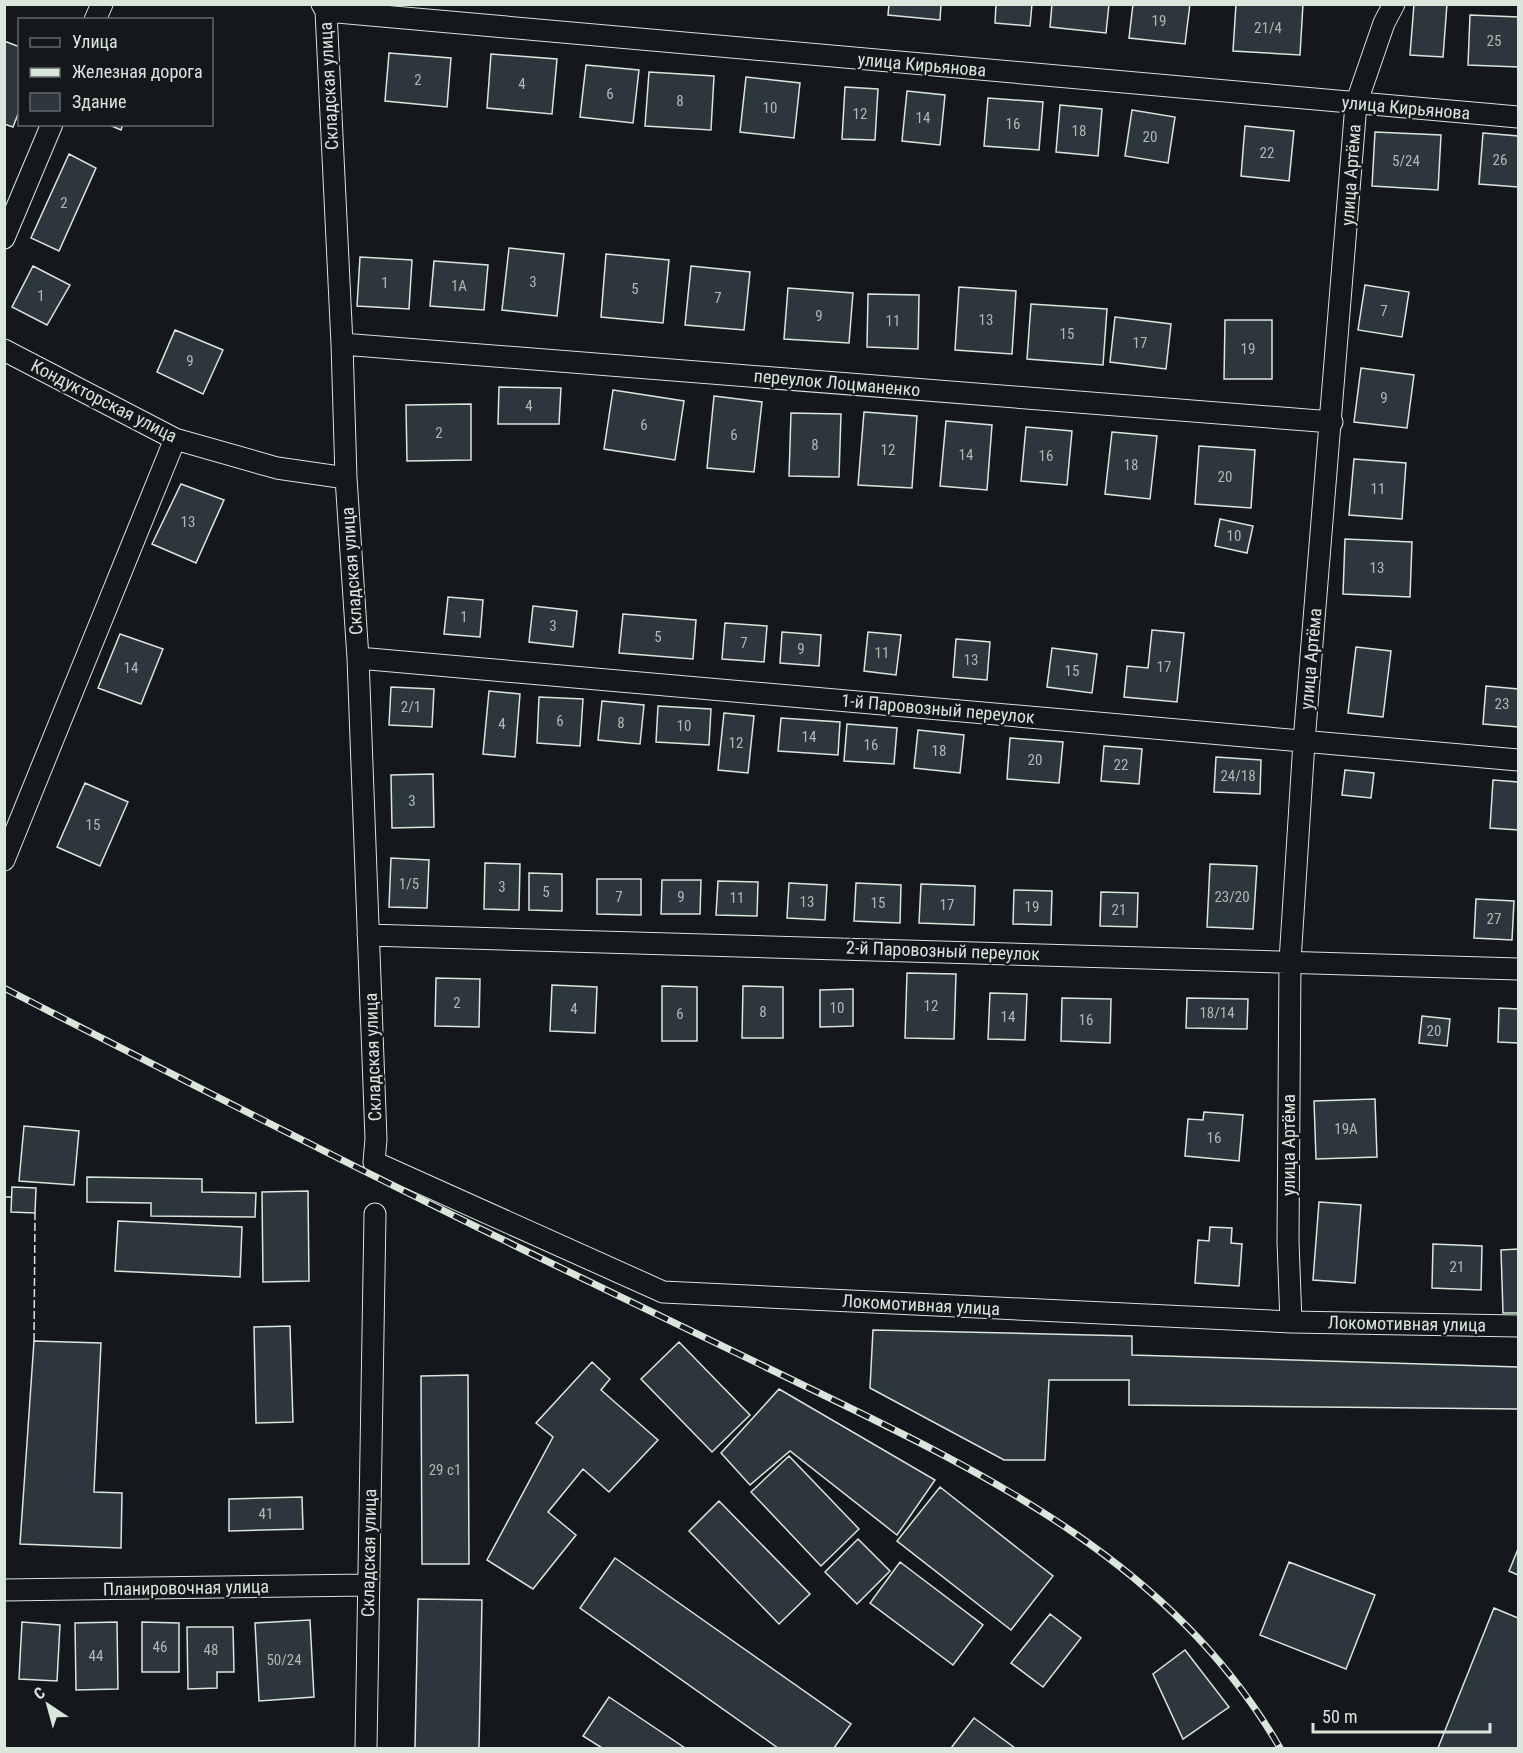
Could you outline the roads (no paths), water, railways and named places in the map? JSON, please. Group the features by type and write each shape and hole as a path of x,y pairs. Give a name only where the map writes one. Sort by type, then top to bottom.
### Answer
{"street":[{"path":"96,18 102,4"},
{"name":"улица Артёма","path":"1291,1322 1288,1240 1290,961 1304,742 1332,422 1356,104 1384,23 1394,4"},
{"name":"улица Кирьянова","path":"324,8 1518,117"},
{"name":"Складская улица","path":"324,8 342,344 346,478 358,658 376,1139"},
{"path":"4,238 51,126"},
{"name":"переулок Лоцманенко","path":"342,344 1332,422"},
{"name":"Кондукторская улица","path":"4,350 175,439 277,468 346,478"},
{"path":"4,860 175,439"},
{"name":"1-й Паровозный переулок","path":"358,658 1518,760"},
{"name":"2-й Паровозный переулок","path":"368,935 1518,969"},
{"name":"Локомотивная улица","path":"376,1139 374,1162 663,1292 1291,1322 1518,1326"},
{"name":"Складская улица","path":"366,1749 375,1214"},
{"name":"Планировочная улица","path":"4,1590 368,1586"}],"railway":[{"path":"4,988 398,1188 878,1422 1011,1493 1074,1533 1133,1577 1188,1627 1237,1684 1280,1748"}]}
